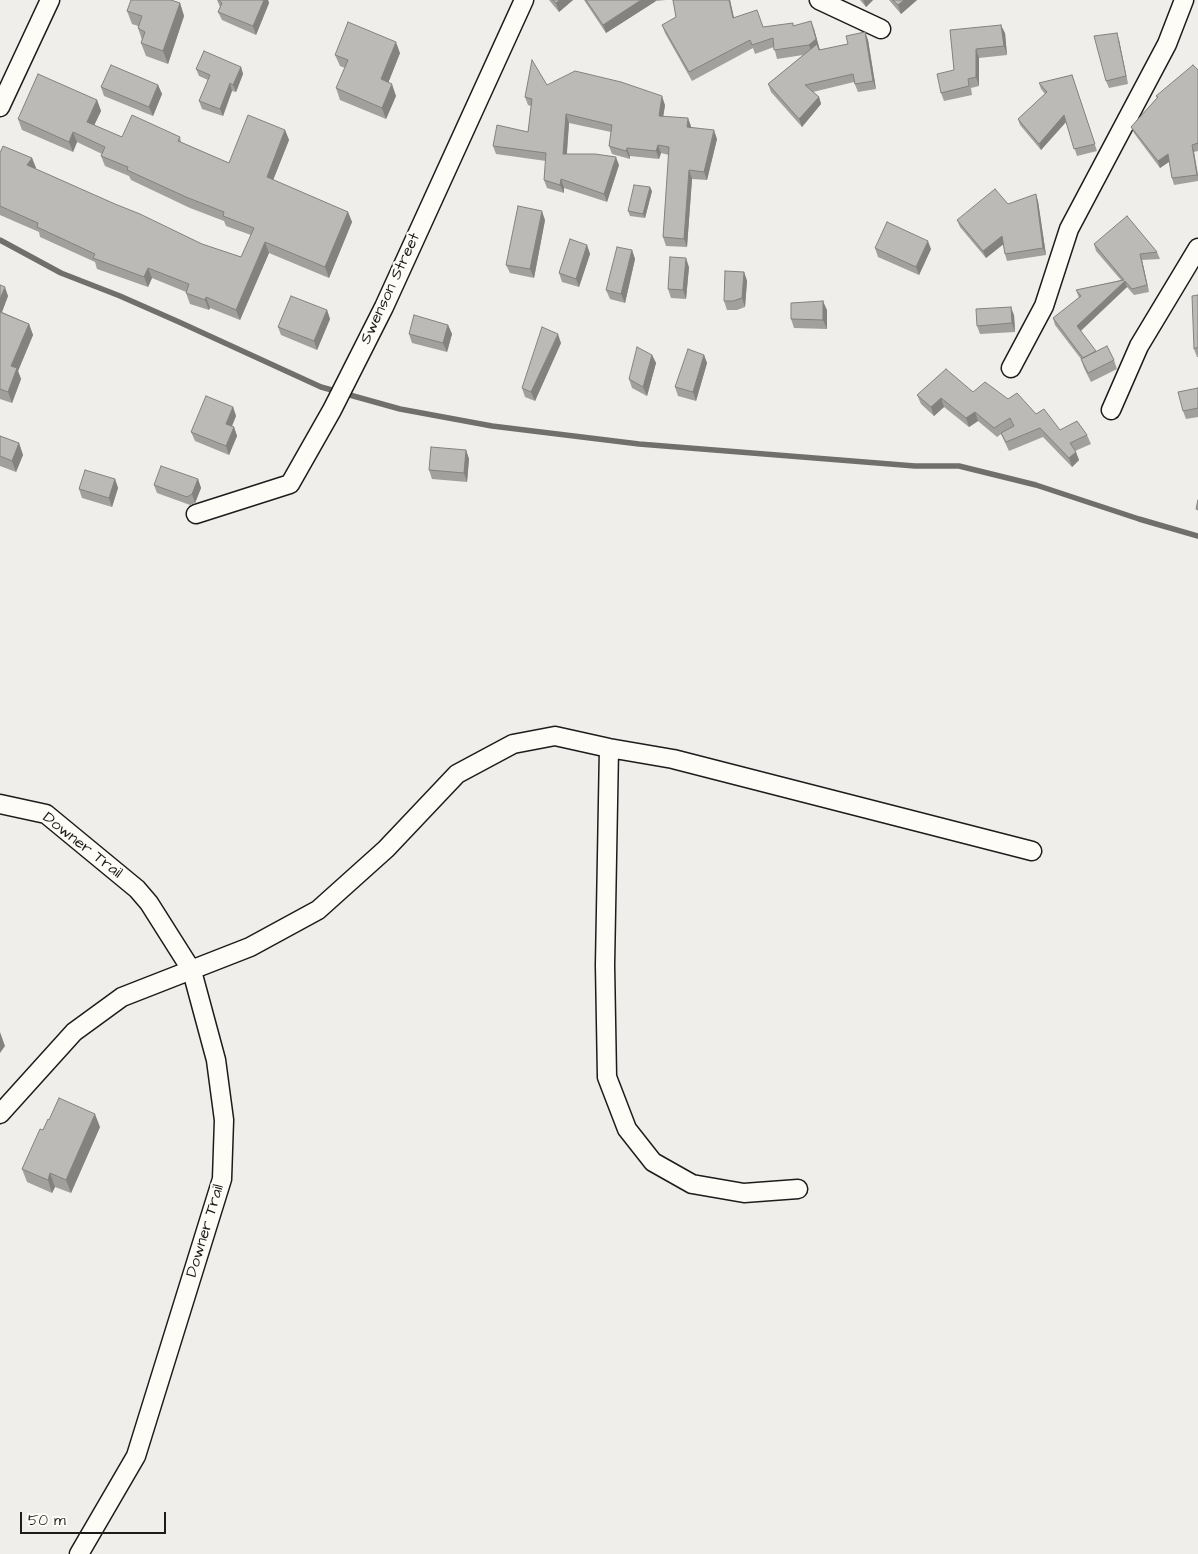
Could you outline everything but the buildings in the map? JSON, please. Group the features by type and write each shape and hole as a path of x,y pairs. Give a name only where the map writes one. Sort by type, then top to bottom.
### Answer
{"street":[{"path":"0,107 50,0"},
{"name":"Swenson Street","path":"196,514 290,484 332,410 384,307 524,0"},
{"path":"819,0 881,29"},
{"path":"1011,368 1044,306 1069,229 1167,44 1184,0"},
{"path":"1111,410 1139,346 1198,248"},
{"path":"0,1114 74,1032 122,997 250,948 318,910 386,849 456,774 513,744 555,736 608,748 673,759 1032,851"},
{"path":"608,748 605,965 607,1078 627,1129 653,1162 692,1184 744,1193 798,1189"},
{"name":"Downer Trail","path":"0,804 46,814 137,890 149,903 192,971 216,1060 224,1120 222,1179 136,1456 79,1554"}],"waterway":[{"path":"0,240 61,273 120,296 321,387 400,409 492,426 639,444 915,466 959,466 1036,485 1139,519 1198,536"}]}
